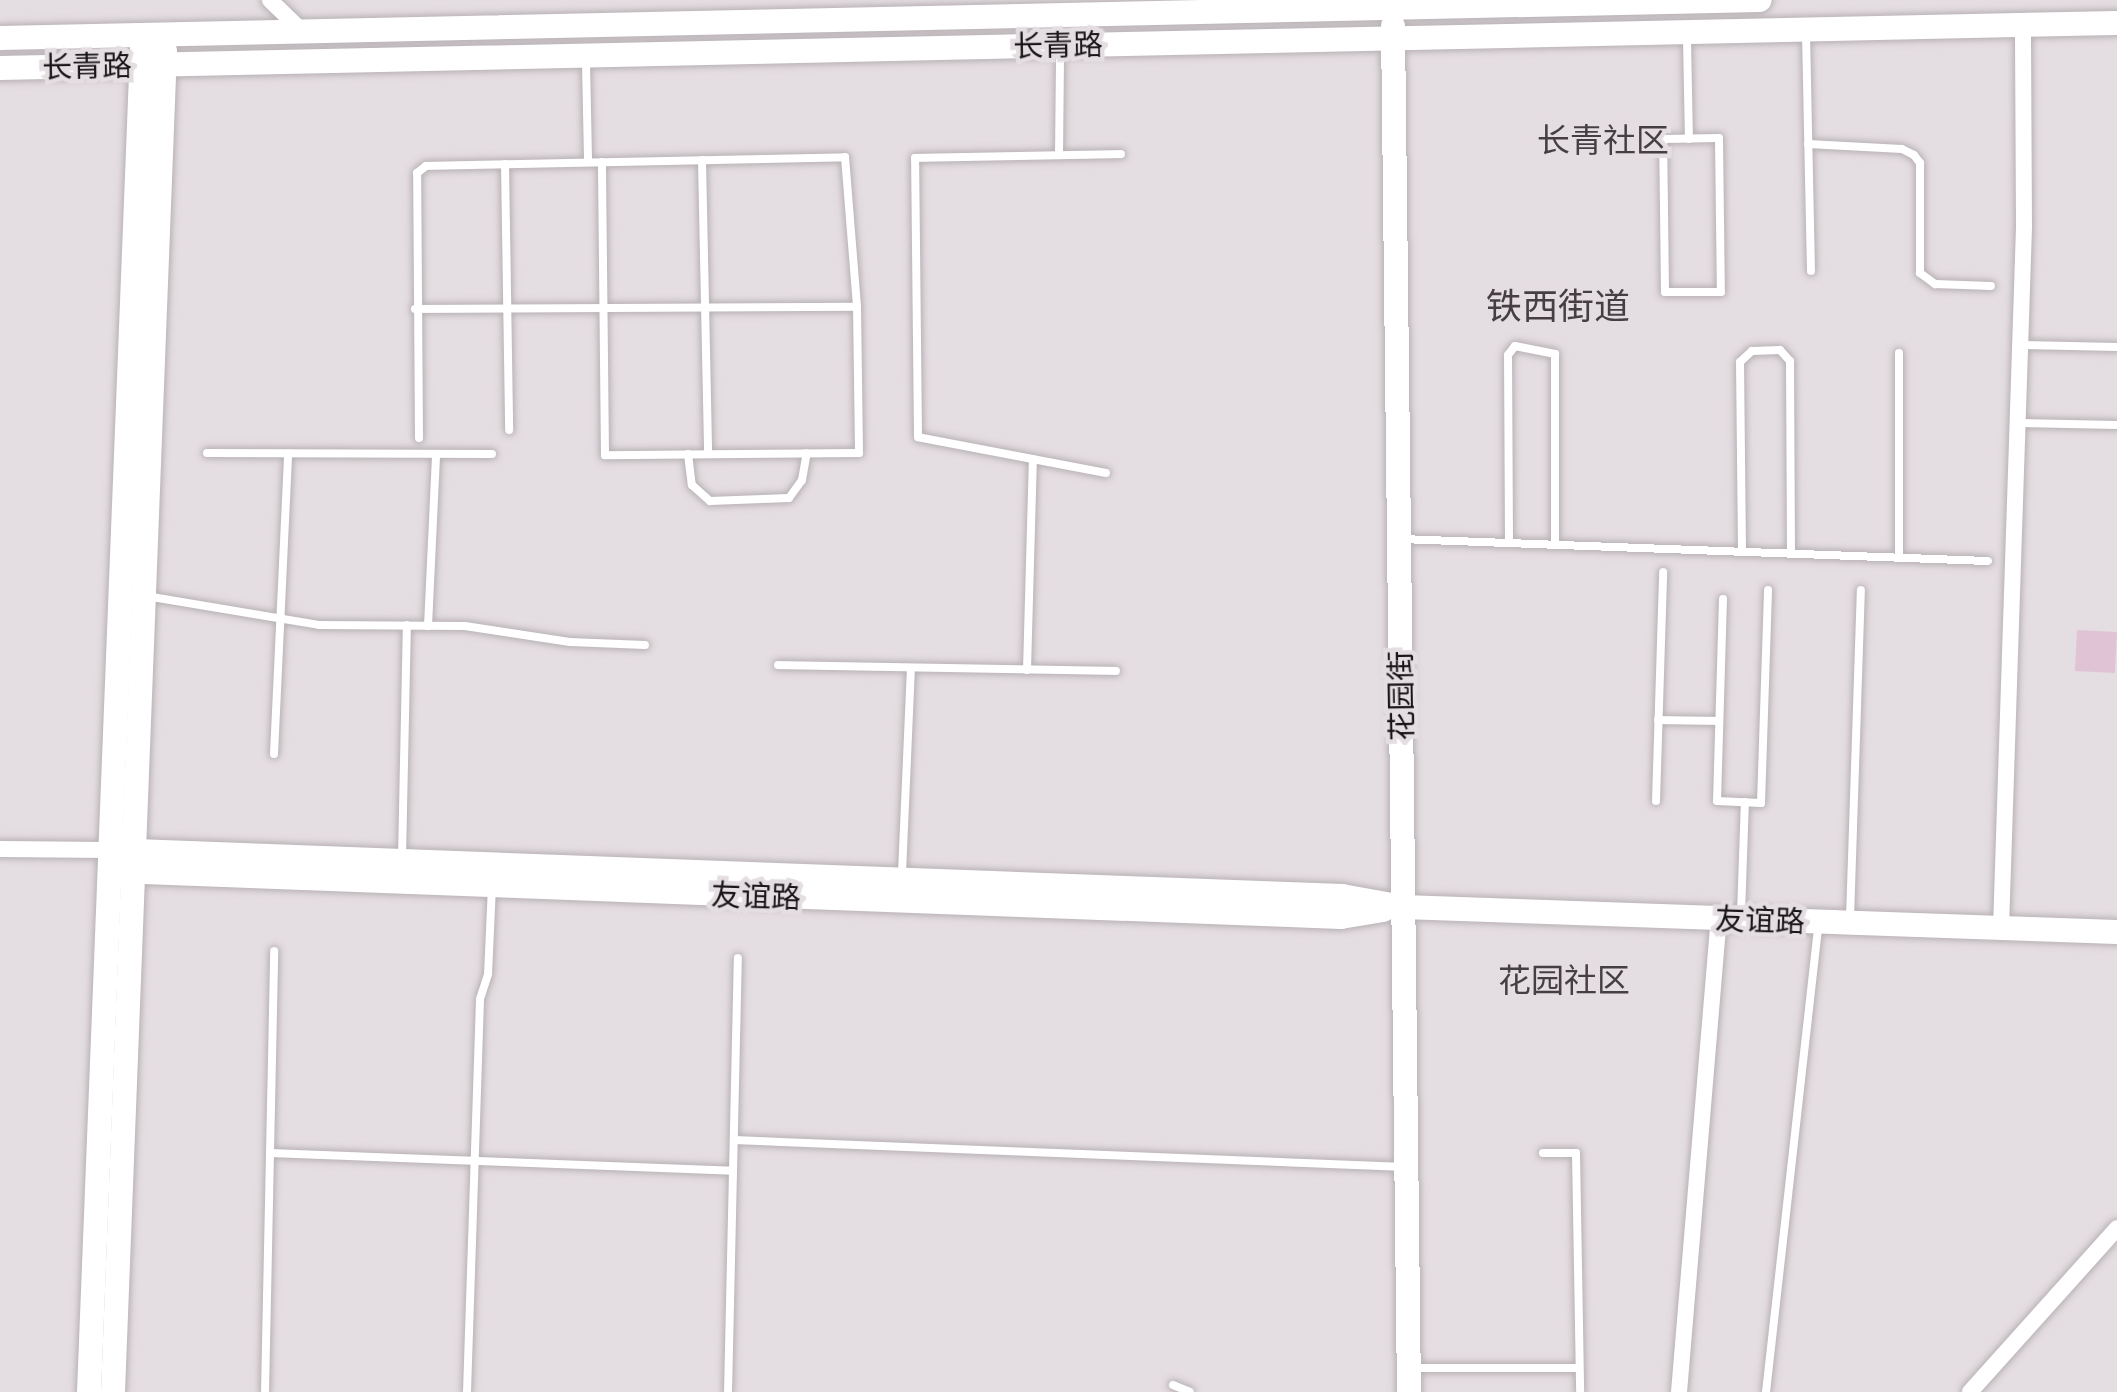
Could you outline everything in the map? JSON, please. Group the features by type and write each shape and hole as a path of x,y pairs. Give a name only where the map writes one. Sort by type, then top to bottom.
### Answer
{"street":[{"path":"271,0 302,31"},
{"name":"长青路","path":"0,38 302,31 741,11 1760,0"},
{"name":"花园街","path":"1393,4 1409,1380"},
{"name":"长青路","path":"0,68 2117,23"},
{"path":"2001,928 2021,345 2023,25"},
{"path":"89,1392 120,860 154,34"},
{"path":"112,1392 120,860 143,596 153,65"},
{"path":"0,849 120,860"},
{"name":"友谊路","path":"120,860 401,861 1342,896 1403,908 2117,932"},
{"name":"友谊路","path":"120,860 492,886 1342,917 1403,908"},
{"path":"1679,1392 1730,919"},
{"path":"1982,1388 2117,1228"}],"lane":[{"path":"1806,29 1810,272"},
{"path":"1687,32 1689,139"},
{"path":"1059,155 1060,45"},
{"path":"586,55 588,162"},
{"path":"1719,138 1721,292 1665,292 1663,139 1689,139 1719,138"},
{"path":"1808,144 1902,148 1914,155 1920,163 1919,274 1935,284 1991,286"},
{"path":"1106,473 917,437 915,158 1121,154"},
{"path":"419,438 417,173 426,166 588,162 844,157 856,307 860,452 605,455 602,162"},
{"path":"702,160 707,454"},
{"path":"506,164 509,430"},
{"path":"415,309 856,307"},
{"path":"2021,345 2117,347"},
{"path":"1509,543 1508,355 1515,346 1555,354 1556,545"},
{"path":"1742,552 1740,362 1751,351 1780,350 1790,361 1791,553"},
{"path":"1899,353 1899,557"},
{"path":"2019,423 2117,425"},
{"path":"274,754 287,452"},
{"path":"207,453 492,454"},
{"path":"688,454 692,485 710,501 789,498 802,480 807,453"},
{"path":"428,626 436,454"},
{"path":"1027,670 1033,459"},
{"path":"1399,539 1988,561"},
{"path":"1656,801 1663,572"},
{"path":"1723,599 1717,801 1761,803 1768,590"},
{"path":"1850,923 1861,590"},
{"path":"143,596 280,619 645,645"},
{"path":"401,861 407,626"},
{"path":"778,665 1115,671"},
{"path":"902,880 910,669"},
{"path":"1658,720 1719,722"},
{"path":"1730,919 1745,802"},
{"path":"467,1392 480,999 488,974 492,886"},
{"path":"1766,1392 1819,922"},
{"path":"265,1392 274,951"},
{"path":"728,1392 738,958"},
{"path":"734,1140 1406,1167"},
{"path":"270,1153 733,1171"},
{"path":"1543,1153 1576,1153 1580,1392"},
{"path":"1409,1380 1579,1367"},
{"path":"1173,1385 1190,1392"}],"shaded area":[{"path":"2077,630 2117,632 2115,673 2075,671"}],"district":[{"name":"长青社区","path":"1603,140"},
{"name":"铁西街道","path":"1558,306"},
{"name":"花园社区","path":"1564,980"}]}
